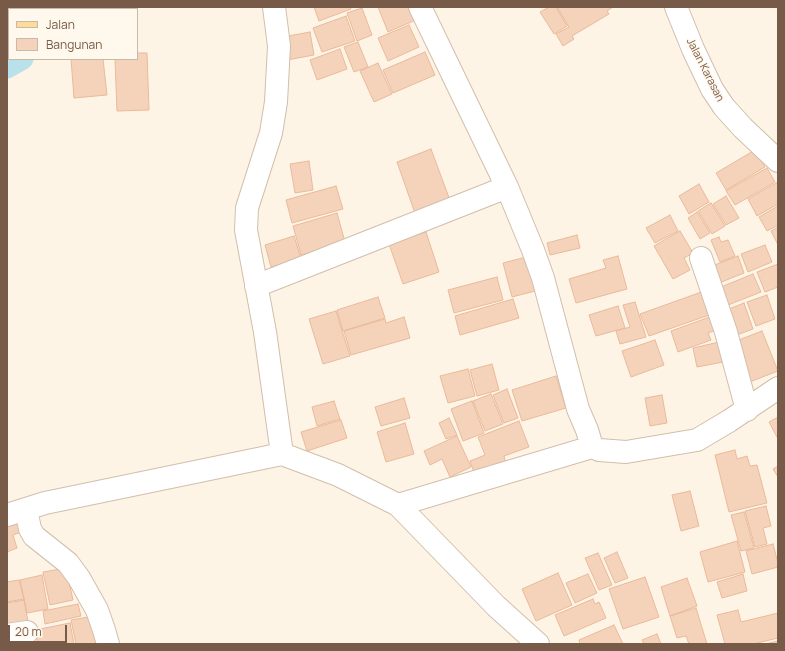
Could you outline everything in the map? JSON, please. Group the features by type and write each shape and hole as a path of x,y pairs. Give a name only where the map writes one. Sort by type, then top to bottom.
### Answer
{"street":[{"path":"274,7 279,46 276,102 271,133 247,208 246,230 265,332 282,454"},
{"path":"420,7 507,187 533,250 543,278 578,409 587,430 592,448"},
{"name":"Jalan Karasan","path":"676,7 693,49 712,89 724,107 742,128 778,161"},
{"path":"256,286 507,187"},
{"path":"701,258 726,332 747,410"},
{"path":"398,505 592,448 626,452 696,440 712,432 747,410 778,388"},
{"path":"108,644 97,610 79,578 68,563 34,536 17,512 45,503 282,454 338,475 398,505 496,606 538,644"}],"building":[{"path":"314,7 350,7 351,9 319,21"},
{"path":"378,7 413,7 418,19 388,32"},
{"path":"549,7 556,7 567,26 554,34 540,12"},
{"path":"557,7 613,7 607,11 609,14 572,36 574,39 563,46 556,34 569,27"},
{"path":"362,8 372,35 357,41 347,13"},
{"path":"346,16 355,41 322,52 313,28"},
{"path":"409,25 419,47 388,61 378,38"},
{"path":"310,32 314,55 287,60 283,37"},
{"path":"358,42 368,67 354,72 344,47"},
{"path":"340,49 347,69 317,80 310,60"},
{"path":"425,52 435,75 393,93 383,70"},
{"path":"138,53 147,53 149,110 117,111 115,60 138,60"},
{"path":"71,60 103,60 107,95 74,98"},
{"path":"378,63 392,94 374,102 360,71"},
{"path":"431,149 451,203 416,216 397,162"},
{"path":"755,150 765,167 726,190 716,173"},
{"path":"309,161 313,190 295,193 290,164"},
{"path":"767,168 775,182 735,205 726,191"},
{"path":"778,182 778,204 757,216 748,199"},
{"path":"699,184 709,202 689,214 679,196"},
{"path":"336,186 343,209 292,223 286,200"},
{"path":"726,196 739,218 726,225 713,204"},
{"path":"711,203 725,226 712,234 698,211"},
{"path":"778,206 778,225 767,231 759,217"},
{"path":"697,212 710,233 700,239 688,218"},
{"path":"337,213 345,242 301,255 293,226"},
{"path":"670,215 678,231 655,243 646,228"},
{"path":"778,227 778,245 771,231"},
{"path":"680,231 693,253 684,258 690,270 673,279 654,246"},
{"path":"426,232 439,272 403,284 389,244"},
{"path":"577,235 580,248 550,255 547,243"},
{"path":"294,236 301,259 271,267 265,245"},
{"path":"719,237 721,242 728,240 735,256 720,262 711,240"},
{"path":"765,245 772,262 748,272 741,254"},
{"path":"530,256 539,290 512,297 503,263"},
{"path":"618,256 627,289 576,303 569,279 606,268 603,260"},
{"path":"738,256 744,273 714,285 707,268"},
{"path":"778,264 778,287 765,292 757,272"},
{"path":"753,274 761,292 723,307 716,289"},
{"path":"497,277 503,300 454,313 448,290"},
{"path":"707,290 715,313 649,336 640,314"},
{"path":"767,295 775,319 756,326 747,302"},
{"path":"378,297 385,318 343,331 337,310"},
{"path":"513,299 519,318 460,335 455,316"},
{"path":"635,302 646,337 620,344 616,331 630,327 623,305"},
{"path":"744,303 753,329 734,336 724,311"},
{"path":"618,306 625,328 596,336 589,315"},
{"path":"336,311 350,356 323,364 309,319"},
{"path":"718,314 719,329 708,333 711,340 678,352 671,331"},
{"path":"404,317 410,338 351,355 344,331 385,319 386,323"},
{"path":"762,331 778,371 747,383 731,343"},
{"path":"655,340 664,365 631,377 622,351"},
{"path":"719,342 723,362 697,367 693,348"},
{"path":"492,364 499,390 477,396 470,370"},
{"path":"468,369 475,396 448,403 440,376"},
{"path":"556,376 566,408 522,421 512,390"},
{"path":"507,389 518,418 504,423 493,395"},
{"path":"491,394 503,424 485,431 473,401"},
{"path":"662,395 667,423 650,426 645,398"},
{"path":"404,398 410,418 381,426 375,407"},
{"path":"334,401 340,419 317,426 312,407"},
{"path":"472,401 484,433 463,441 451,409"},
{"path":"778,417 778,439 769,422"},
{"path":"449,418 457,435 446,439 439,423"},
{"path":"341,420 347,438 307,451 301,432"},
{"path":"519,421 529,447 504,456 506,463 475,475 470,461 485,455 478,437"},
{"path":"405,423 414,454 386,462 377,432"},
{"path":"457,436 471,467 450,477 442,459 430,465 424,451"},
{"path":"735,450 737,459 747,456 750,466 757,465 767,503 729,512 715,455"},
{"path":"778,466 778,477 773,469"},
{"path":"690,491 699,526 681,531 672,495"},
{"path":"766,506 771,526 763,528 767,544 755,547 745,511"},
{"path":"744,512 754,548 741,551 731,515"},
{"path":"20,518 24,531 13,535 17,548 7,552 7,522"},
{"path":"737,541 745,572 708,582 700,552"},
{"path":"773,544 778,567 752,574 746,551"},
{"path":"617,552 628,578 615,583 604,558"},
{"path":"598,553 612,585 599,590 585,558"},
{"path":"66,568 73,600 50,605 43,572"},
{"path":"558,573 572,605 536,621 522,589"},
{"path":"588,574 597,593 575,603 566,583"},
{"path":"743,574 747,591 722,598 717,582"},
{"path":"42,575 48,609 27,613 20,580"},
{"path":"645,577 659,617 623,629 609,589"},
{"path":"687,578 697,606 670,616 661,587"},
{"path":"19,580 24,599 7,602 7,582"},
{"path":"593,599 595,604 599,602 606,618 564,636 555,615"},
{"path":"24,600 29,627 7,631 7,603"},
{"path":"78,604 81,616 45,624 43,611"},
{"path":"696,608 707,644 689,644 686,636 677,638 670,616"},
{"path":"738,610 741,622 778,613 778,638 753,644 725,644 717,615"},
{"path":"94,616 100,644 76,644 71,620"},
{"path":"70,623 74,644 38,644 35,630"},
{"path":"614,625 623,644 580,644 579,640"},
{"path":"657,634 661,644 644,644 642,640"},
{"path":"778,641 778,644 765,644"}],"waterway":[{"path":"7,68 21,60"}]}
